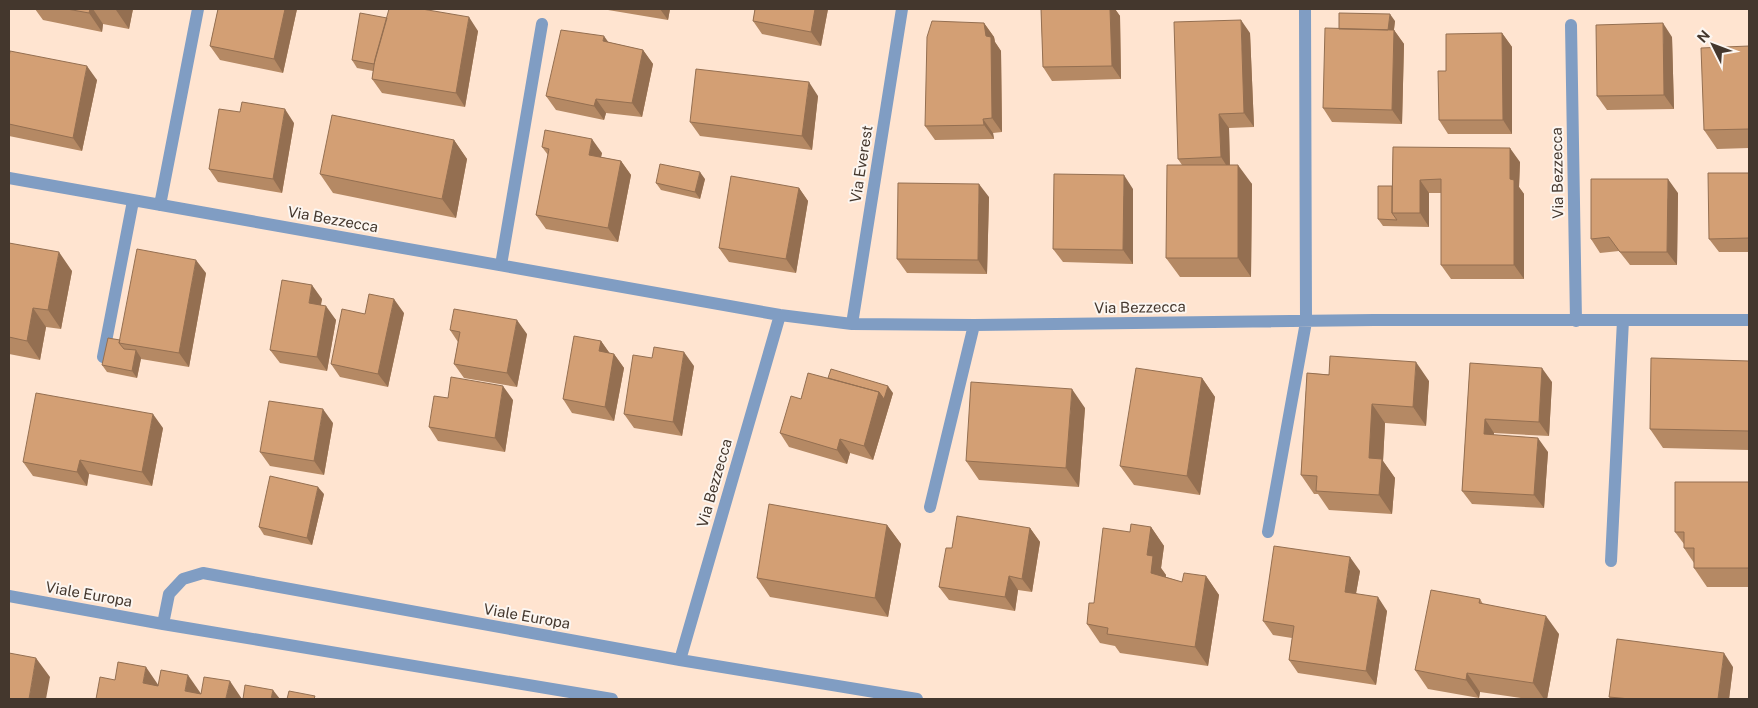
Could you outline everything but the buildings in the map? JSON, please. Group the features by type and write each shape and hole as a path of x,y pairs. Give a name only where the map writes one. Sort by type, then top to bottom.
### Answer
{"street":[{"path":"160,206 198,9"},
{"name":"Via Everest","path":"852,324 902,9"},
{"path":"1268,532 1306,322 1305,9"},
{"path":"501,265 542,24"},
{"name":"Via Bezzecca","path":"1571,25 1576,321"},
{"name":"Via Bezzecca","path":"9,178 780,315 852,324 974,325 1374,320 1749,320"},
{"path":"104,357 133,201"},
{"name":"Via Bezzecca","path":"680,660 780,315"},
{"path":"1611,561 1623,320"},
{"path":"930,507 974,325"},
{"name":"Viale Europa","path":"163,624 169,594 182,579 202,573 680,660 917,699"},
{"name":"Viale Europa","path":"9,596 163,624 612,699"}]}
